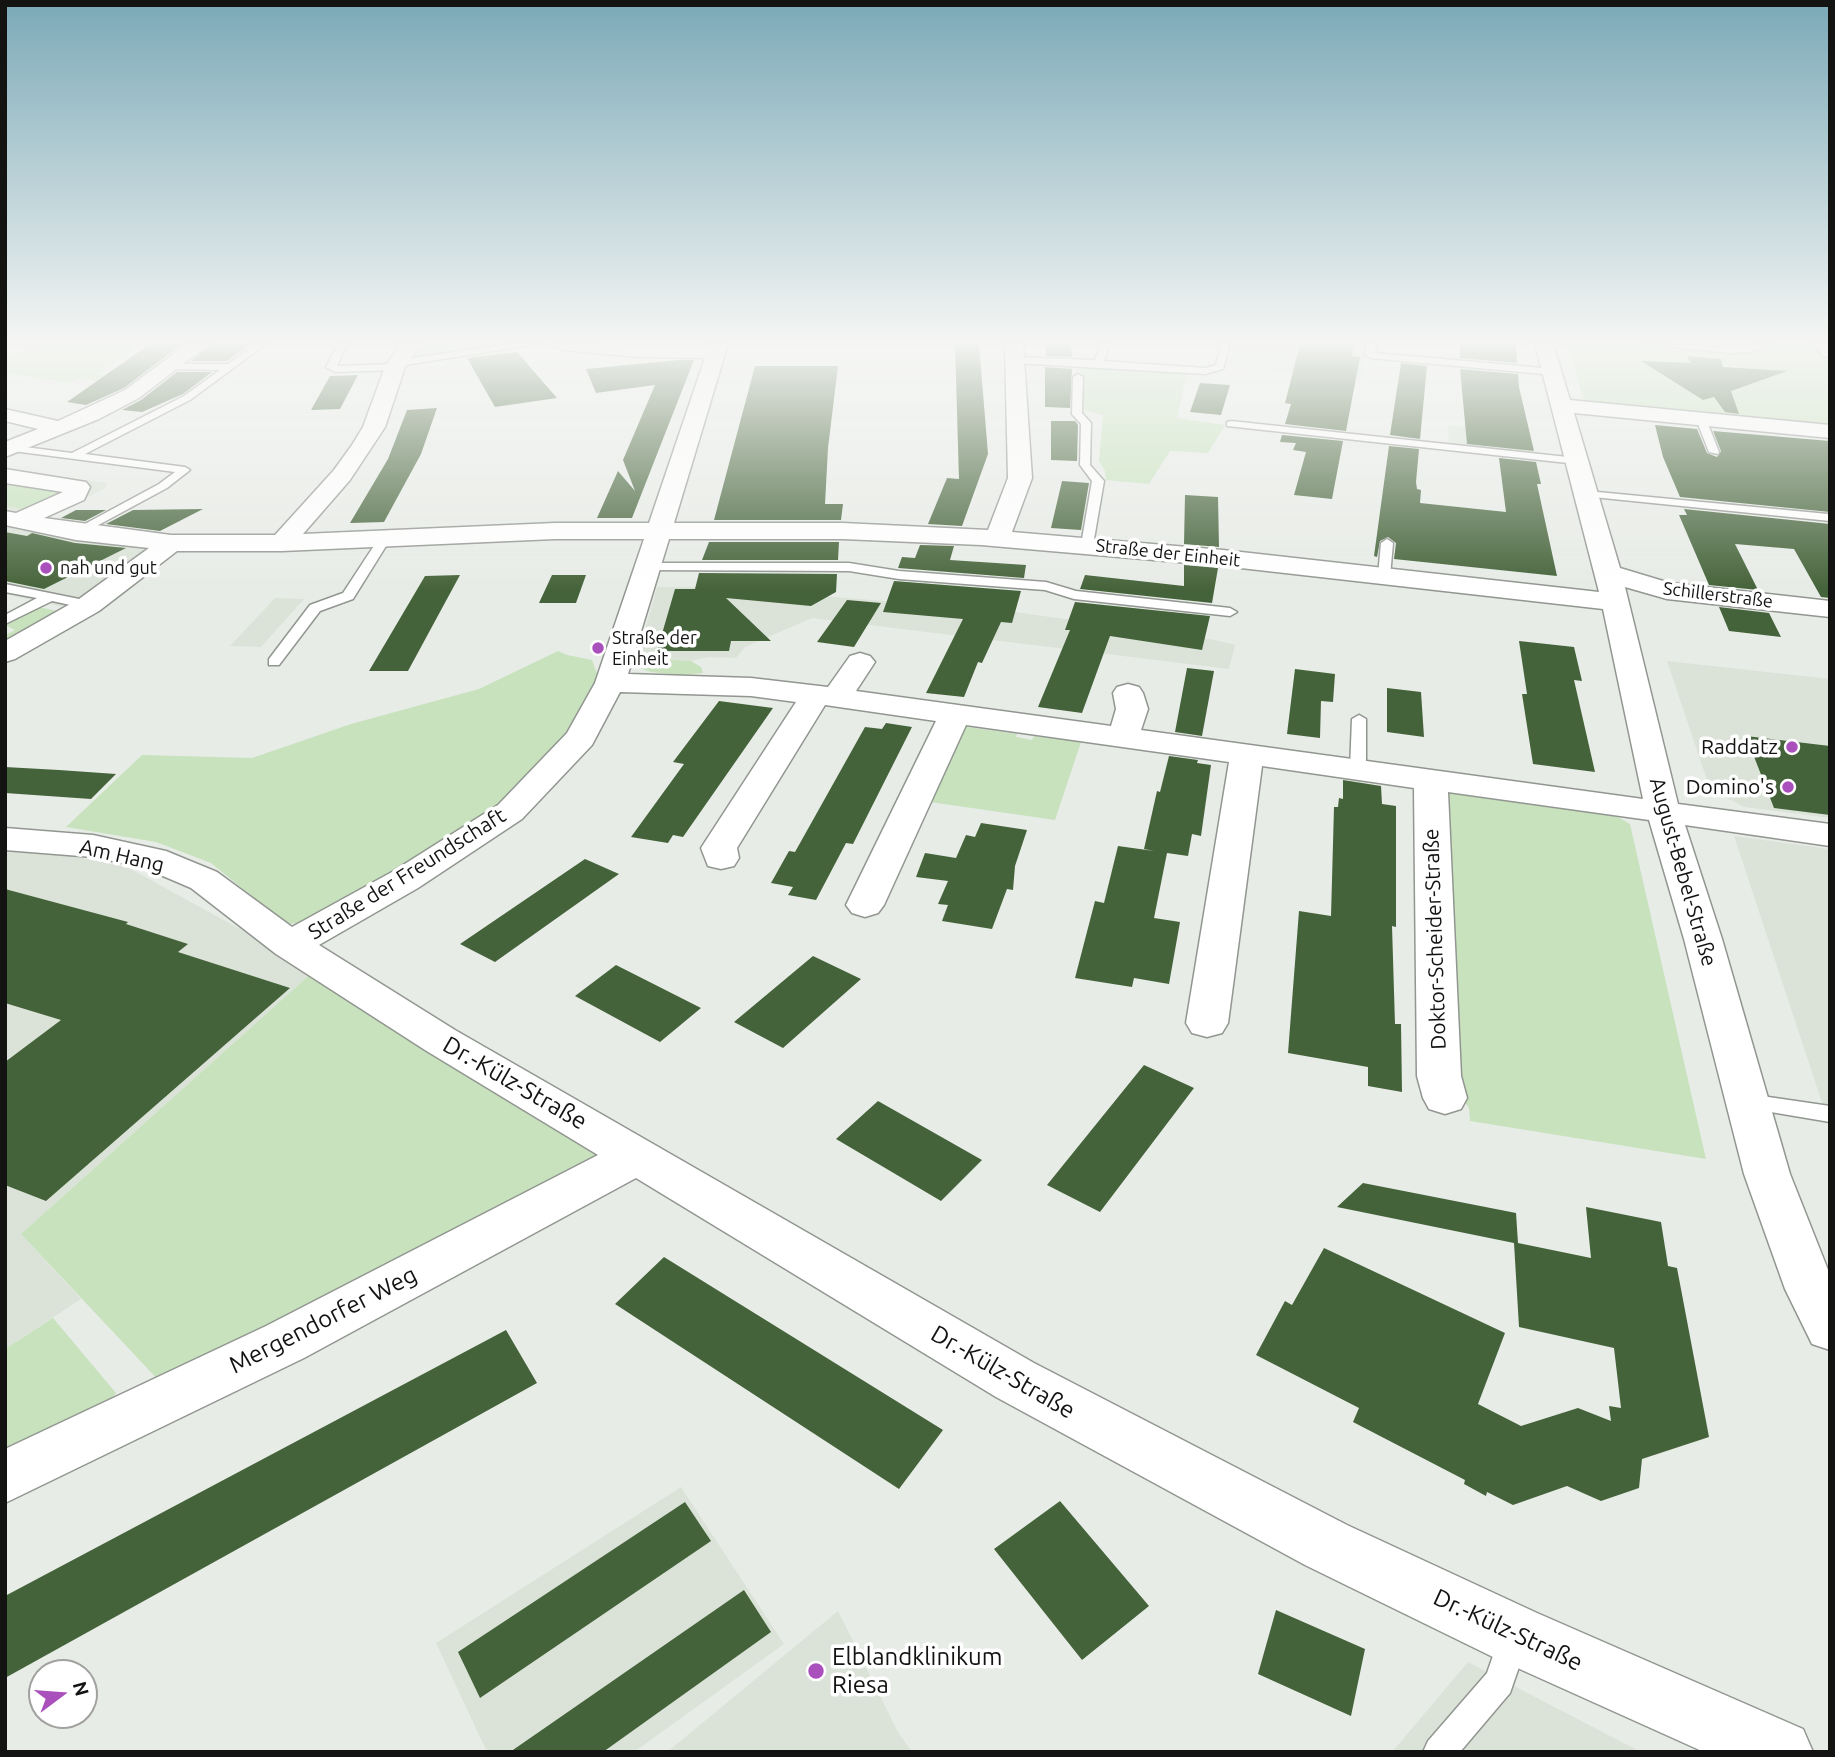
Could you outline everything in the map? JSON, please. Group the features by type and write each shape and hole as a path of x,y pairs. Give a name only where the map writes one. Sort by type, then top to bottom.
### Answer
{"street":[{"path":"49,426 57,428"},
{"path":"7,449 62,426"},
{"path":"282,543 362,447 374,426"},
{"name":"Straße der Freundschaft","path":"277,934 405,880 510,812 581,738 610,683 693,426"},
{"path":"997,538 1020,478 1018,426"},
{"name":"August-Bebel-Straße","path":"1568,426 1611,587 1663,811 1748,1102 1766,1174 1810,1289 1830,1328"},
{"path":"1770,426 1830,432"},
{"path":"5,476 78,487 76,495 12,520"},
{"name":"Straße der Einheit","path":"12,520 76,532 171,543 282,543 503,532 843,531 1087,545 1468,586 1611,587"},
{"path":"5,653 89,605 171,543"},
{"name":"Schillerstraße","path":"1611,587 1830,609"},
{"path":"722,858 719,848 826,697 860,662"},
{"path":"610,683 751,687 1830,835"},
{"path":"1123,738 1132,709 1128,692"},
{"path":"865,905 955,714"},
{"path":"1207,1023 1247,754"},
{"name":"Doktor-Scheider-Straße","path":"1431,779 1439,1076 1445,1098"},
{"name":"Am Hang","path":"5,839 93,846 153,859 204,880 277,934"},
{"name":"Dr.-Külz-Straße","path":"277,934 440,1040 1026,1386 1325,1545 1515,1634 1780,1752"},
{"name":"Mergendorfer Weg","path":"5,1477 285,1342 524,1217 637,1154"}],"lane":[{"path":"74,456 132,426"},
{"path":"1086,426 1085,465 1098,481 1087,545"},
{"path":"1250,426 1577,461"},
{"path":"1704,426 1714,452"},
{"path":"7,449 184,470 163,486 76,532"},
{"path":"1587,494 1828,518"},
{"path":"274,662 315,608 348,596 385,538"},
{"path":"1384,576 1387,542"},
{"path":"647,567 849,567 899,575 1046,586 1074,595 1230,612"},
{"path":"5,589 89,605"},
{"path":"5,620 48,598"},
{"path":"1358,769 1359,719"},
{"path":"1748,1102 1830,1114"},
{"path":"1439,1752 1499,1682 1515,1634"}],"shaded area":[{"path":"1448,426 1522,432 1527,454 1449,445"},
{"path":"5,469 107,483 105,488 49,518 75,526 170,536 68,608 5,594"},
{"path":"764,586 799,594 1015,612 1235,645 1229,669 812,618 745,647 736,658 708,657 691,661 637,658 657,587"},
{"path":"275,598 304,599 261,647 230,646"},
{"path":"1667,661 1830,679 1830,818 1744,807 1710,789"},
{"path":"1734,836 1830,849 1830,1127"},
{"path":"5,851 46,851 127,867 315,970 21,1234 81,1299 5,1349"},
{"path":"681,1487 784,1644 634,1752 487,1752 436,1643"},
{"name":"Elblandklinikum Riesa","path":"838,1611 898,1732 912,1752 667,1752"},
{"path":"1468,1662 1641,1752 1392,1752"}],"green space":[{"path":"1102,426 1224,426 1208,453 1170,451 1149,484 1106,480 1105,471 1099,461"},
{"path":"5,483 67,492 30,509 23,509 5,506"},
{"path":"39,607 61,612 5,646 5,635 15,630 5,625"},
{"path":"558,651 592,660 600,682 566,745 486,817 371,891 305,923 286,924 211,863 156,842 66,827 142,755 252,758 351,724 479,689"},
{"path":"637,658 691,661 701,667 703,673 682,675 651,672 639,668"},
{"path":"960,726 1017,734 1016,737 1032,740 1034,736 1081,742 1055,820 923,801 937,771 946,772 949,764 941,763"},
{"path":"1444,792 1616,816 1630,824 1706,1159 1470,1121 1469,1108 1454,1087"},
{"path":"315,970 599,1154 162,1384 21,1234"},
{"path":"53,1318 116,1393 101,1415 5,1463 5,1349"}],"building":[{"path":"401,426 431,426 421,454 384,522 350,523 388,459"},
{"path":"638,426 668,426 632,518 597,518 618,471 635,491 623,460"},
{"path":"739,426 831,426 825,504 843,504 841,520 714,520"},
{"path":"957,426 986,426 988,454 962,526 928,524 947,478 959,479"},
{"path":"1051,426 1078,426 1077,461 1051,460"},
{"path":"1302,426 1347,426 1346,431"},
{"path":"1391,426 1421,426 1420,439 1390,435"},
{"path":"1465,426 1528,426 1534,451 1467,444"},
{"path":"1655,426 1697,429 1707,453 1717,457 1721,451 1713,431 1830,441 1830,512 1680,497 1663,457"},
{"path":"1282,435 1343,441 1332,499 1294,495 1306,452 1293,450 1296,443 1280,442"},
{"path":"1389,446 1419,449 1416,482 1417,489 1421,490 1420,503 1506,512 1499,458 1536,462 1541,484 1537,484 1557,576 1394,559 1396,543 1388,537 1380,541 1377,557 1374,556"},
{"path":"1062,481 1089,483 1081,530 1051,528"},
{"path":"1185,495 1218,497 1219,547 1184,544"},
{"path":"203,509 160,531 106,524 133,510"},
{"path":"1684,509 1830,524 1830,598 1821,597 1794,549 1735,544 1758,590 1709,585 1679,515 1687,515"},
{"path":"76,510 106,510 85,521 61,518"},
{"name":"nah und gut","path":"5,532 27,536 32,533 75,543 126,548 44,589 5,581"},
{"path":"709,542 839,542 838,560 702,560"},
{"path":"920,545 954,546 950,560 1026,565 1024,578 898,568 902,557 915,558"},
{"path":"1184,565 1218,568 1212,603 1080,589 1085,575 1184,586"},
{"path":"699,573 837,574 836,592 811,606 726,598 771,641 731,641 729,651 657,651 675,589 695,589"},
{"path":"460,575 408,671 369,671 425,576"},
{"path":"552,575 586,575 576,603 539,603"},
{"path":"894,581 1021,591 1012,623 1001,622 982,663 978,662 964,697 926,693 963,619 883,612"},
{"path":"847,600 881,603 854,647 817,642"},
{"path":"1075,602 1210,616 1202,650 1110,636 1082,713 1038,707 1070,630 1065,630"},
{"path":"1719,607 1769,613 1781,637 1729,631"},
{"path":"1519,641 1574,647 1582,681 1574,680 1595,772 1533,764 1522,694 1527,694"},
{"path":"1187,668 1214,671 1202,736 1175,732"},
{"path":"1295,669 1335,674 1333,702 1321,701 1320,738 1287,734"},
{"path":"1387,688 1421,692 1424,737 1387,732"},
{"path":"719,701 773,708 683,837 673,835 668,843 631,837 684,764 673,762"},
{"path":"886,723 912,727 853,844 846,843 816,900 788,895 793,887 771,883 789,851 795,852 865,727 882,729"},
{"path":"1746,736 1830,746 1830,815 1774,808"},
{"path":"1169,756 1198,760 1197,763 1211,765 1201,836 1192,834 1188,856 1167,853 1154,918 1180,922 1169,984 1134,978 1132,987 1075,978 1095,901 1104,903 1118,846 1154,851 1144,849 1157,791 1160,792"},
{"path":"5,767 116,774 91,799 5,793"},
{"path":"1343,780 1381,786 1382,804 1396,806 1396,927 1392,926 1395,1024 1401,1024 1402,1092 1368,1086 1368,1067 1288,1053 1299,911 1331,916 1334,807 1338,807 1339,798 1343,799"},
{"path":"981,823 1027,830 1015,866 1013,890 1007,889 992,929 942,921 948,905 938,904 948,881 916,877 925,853 956,858 966,835 975,837"},
{"path":"585,859 619,874 495,962 460,944"},
{"path":"5,889 128,922 126,924 188,944 178,952 290,988 46,1201 5,1185 5,1062 61,1020 5,1003"},
{"path":"813,956 861,979 783,1048 734,1022"},
{"path":"616,965 701,1008 660,1042 575,996"},
{"path":"1144,1065 1194,1088 1100,1212 1047,1185"},
{"path":"878,1101 982,1160 941,1201 836,1139"},
{"path":"1363,1183 1516,1213 1518,1243 1591,1258 1586,1207 1661,1222 1668,1266 1677,1268 1709,1437 1642,1459 1639,1488 1601,1501 1567,1486 1513,1505 1487,1492 1486,1496 1464,1484 1465,1480 1353,1422 1359,1408 1256,1355 1285,1301 1292,1305 1324,1248 1505,1333 1478,1404 1521,1426 1578,1408 1611,1421 1609,1406 1621,1408 1614,1348 1519,1327 1514,1243 1337,1207"},
{"path":"664,1257 943,1430 899,1489 615,1304"},
{"path":"506,1330 537,1383 39,1659 28,1659 28,1665 5,1678 5,1596"},
{"path":"1060,1501 1149,1606 1082,1660 994,1549"},
{"path":"685,1502 711,1541 480,1698 458,1652"},
{"path":"744,1590 771,1632 603,1752 510,1752"},
{"path":"1276,1610 1365,1649 1351,1716 1258,1674"}],"place":[{"name":"nah und gut","path":"46,568"},
{"name":"Straße der Einheit","path":"598,648"},
{"name":"Raddatz","path":"1792,747"},
{"name":"Domino's","path":"1788,787"},
{"name":"Elblandklinikum Riesa","path":"816,1671"}]}
